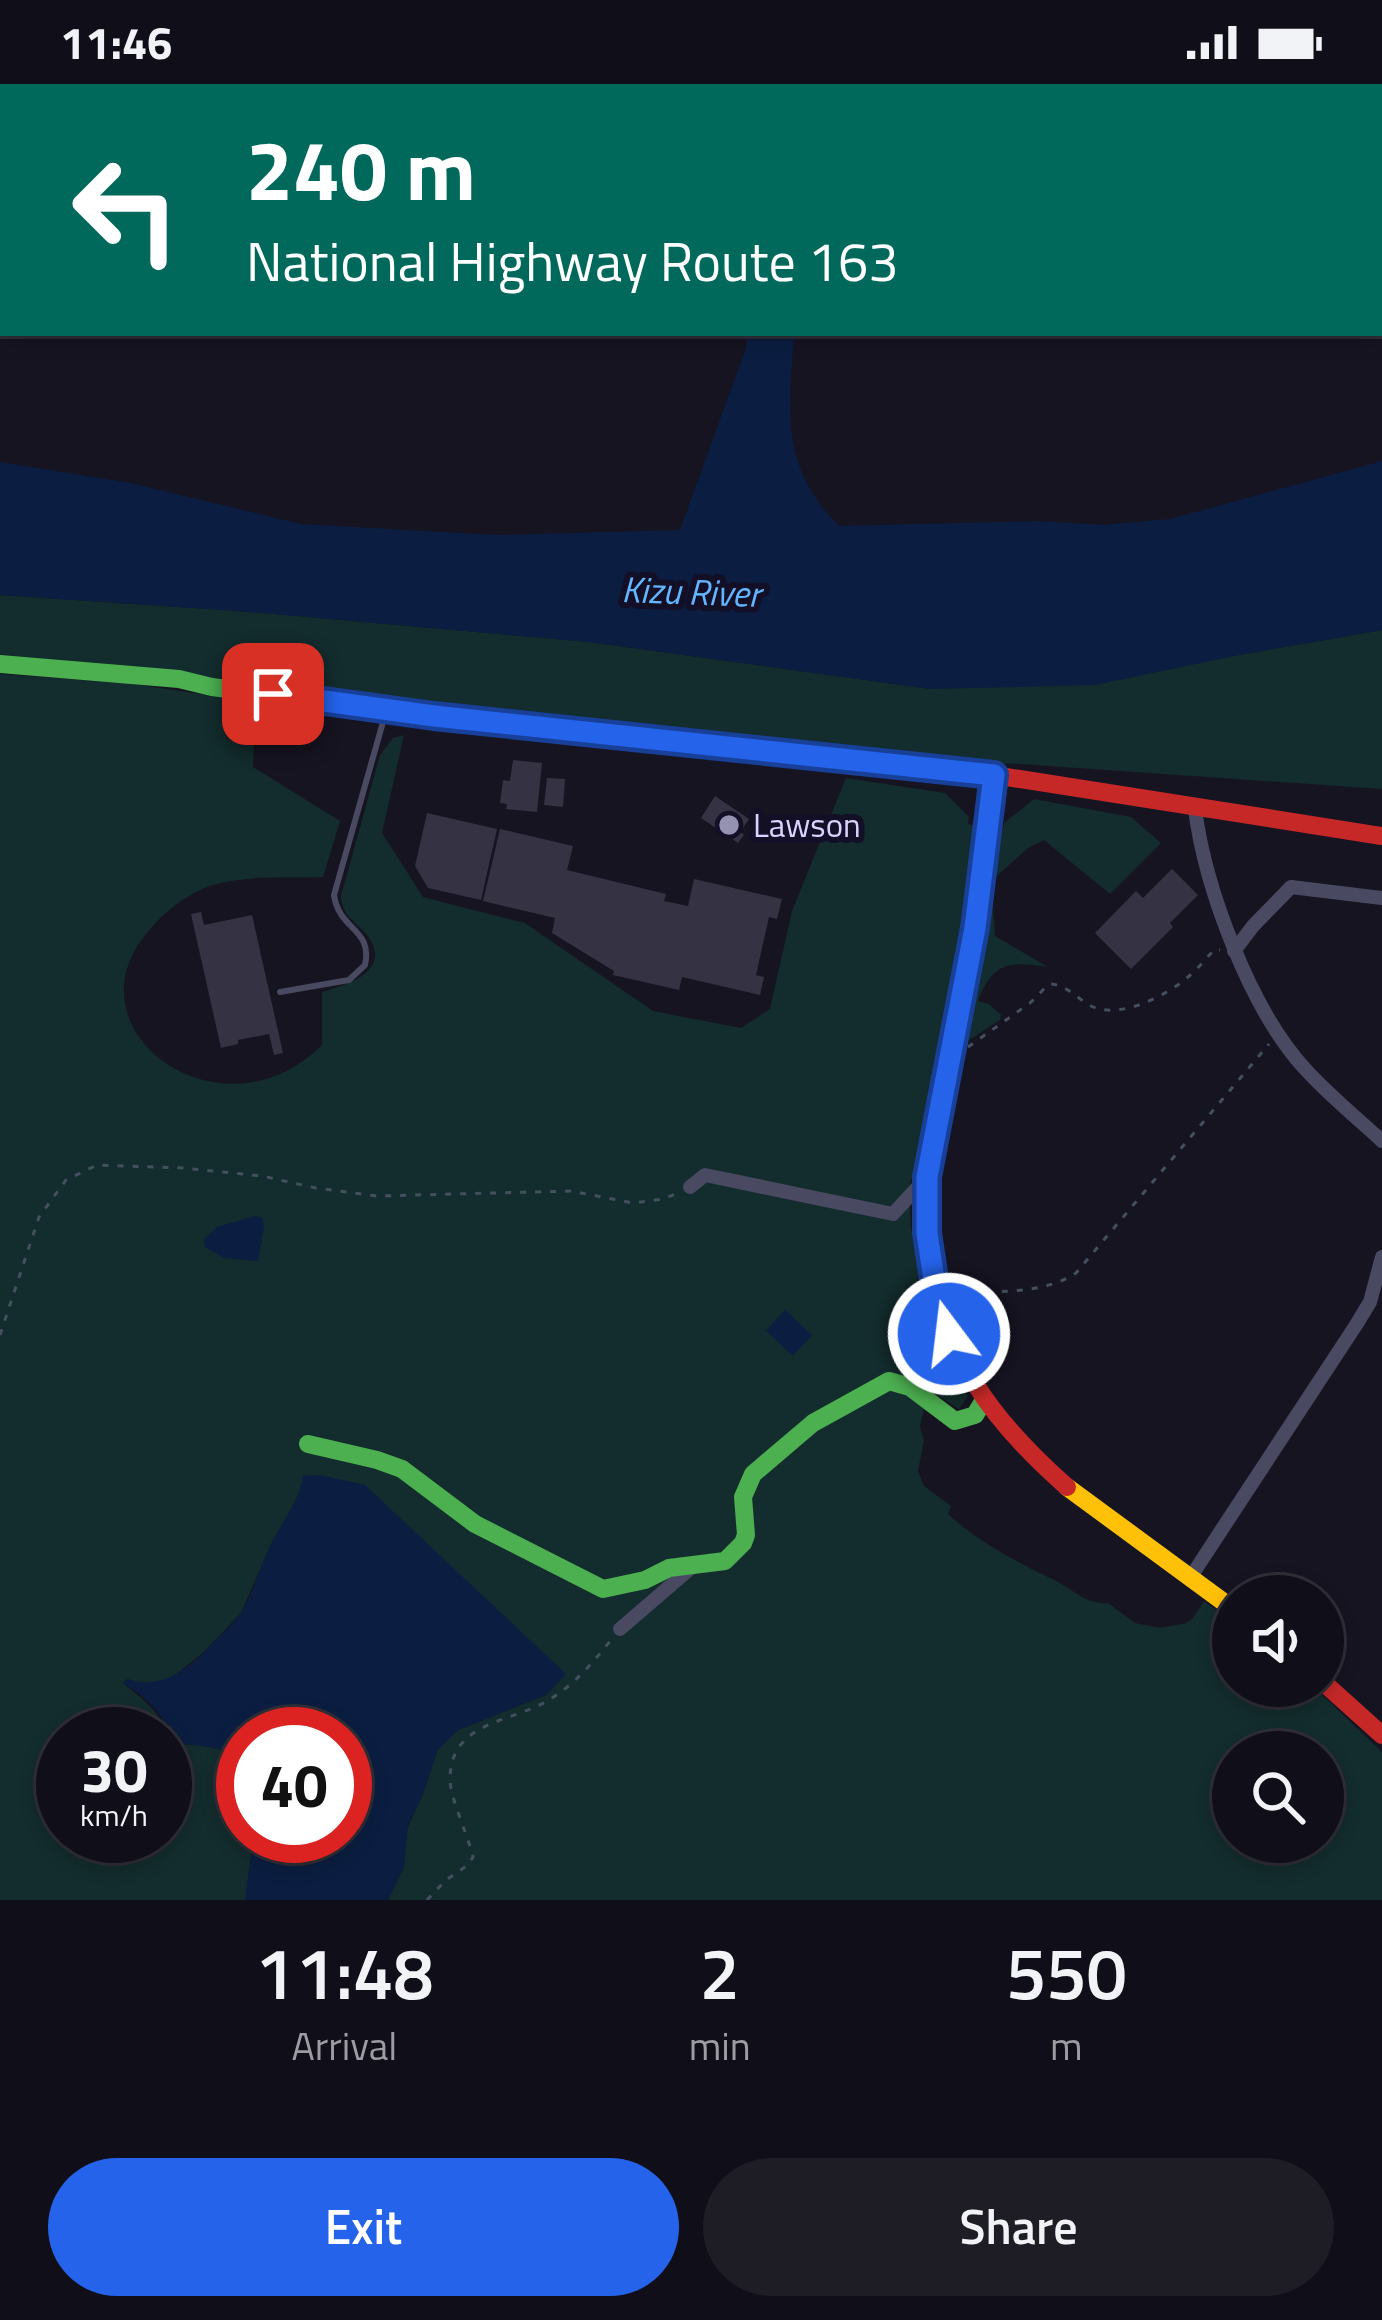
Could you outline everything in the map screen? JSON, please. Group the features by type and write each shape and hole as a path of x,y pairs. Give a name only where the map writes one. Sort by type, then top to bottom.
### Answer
{"main road":[{"path":"0,664 179,679 434,716 994,775 1382,836"},
{"path":"994,775 975,928 927,1177 927,1233 937,1299 964,1368 1026,1451 1212,1594"},
{"path":"308,1444 402,1469 475,1524 603,1588 645,1580 669,1568 724,1561 738,1552 747,1531 743,1499 749,1480 824,1412 889,1381 910,1387 955,1421 975,1415 984,1400"},
{"path":"1344,1701 1382,1735"}],"street":[{"path":"1195,809 1200,847 1234,951 1278,1034 1305,1070 1382,1141"},
{"path":"1234,951 1292,887 1382,898"},
{"path":"690,1187 705,1175 892,1214 927,1177"},
{"path":"1190,1578 1370,1302 1382,1256"},
{"path":"620,1629 696,1564"}],"lane":[{"path":"280,992 350,980 365,965 366,943 342,920 334,895 387,709"}],"path":[{"path":"952,1055 1016,1014 1049,984 1057,983 1094,1008 1111,1011 1146,1001 1187,978 1215,949 1234,951"},
{"path":"937,1299 1026,1289 1070,1278 1278,1034"},
{"path":"0,1335 39,1217 66,1180 97,1166 242,1174 377,1196 572,1191 633,1203 663,1199 690,1187"},
{"path":"427,1900 473,1856 449,1779 455,1750 485,1724 552,1699 589,1668 620,1629"}],"green space":[{"path":"0,595 589,642 931,689 1239,655 1382,630 1382,789 916,757 0,657"},
{"path":"0,674 126,683 228,698 229,704 255,715 253,767 340,821 323,877 254,878 204,888 159,919 129,964 125,1002 138,1035 164,1062 199,1079 239,1084 282,1073 322,1045 322,992 354,980 371,967 374,947 347,914 341,896 380,755 393,738 404,735 382,833 423,897 525,923 653,1011 741,1028 770,1009 792,911 846,778 945,793 969,817 968,824 975,826 948,1013 909,1190 920,1279 938,1341 968,1396 959,1409 907,1376 889,1375 925,1404 918,1471 924,1486 951,1506 948,1514 973,1534 1087,1599 1108,1603 1135,1623 1160,1628 1186,1623 1204,1601 1212,1607 1212,1707 1335,1707 1382,1752 1382,1900 388,1900 404,1867 406,1831 437,1751 458,1730 546,1695 300,1494 272,1542 241,1613 170,1679 157,1684 127,1679 123,1683 151,1707 36,1707 36,1863 192,1863 192,1745 211,1747 216,1748 216,1863 250,1863 245,1900 0,1900"},
{"path":"1034,799 1131,817 1161,843 1110,894 1044,840 991,881 995,936 1048,967 1023,964 996,972 978,1001 989,1004 1001,1015 1000,1020 963,1044 998,828 1003,829 1004,823"}],"water":[{"name":"Kizu River","path":"747,336 794,336 790,413 797,459 806,481 839,526 1039,521 1104,525 1170,519 1382,461 1382,630 1095,685 931,689 589,642 0,595 0,462 131,483 301,524 495,535 680,530"},
{"path":"262,1218 264,1227 258,1261 224,1258 205,1247 204,1239 217,1227"},
{"path":"785,1310 812,1335 793,1356 766,1331"},
{"path":"303,1476 365,1485 566,1674 546,1695 458,1730 437,1751 408,1825 404,1867 388,1900 245,1900 250,1863 372,1863 372,1707 216,1707 216,1748 192,1745 192,1707 153,1707 123,1683 127,1679 153,1682 176,1674 232,1624 246,1605"}],"building":[{"path":"513,760 542,763 537,812 506,809 507,804 500,803 503,780 510,781"},
{"path":"547,778 565,779 563,807 544,805"},
{"name":"Lawson","path":"715,796 749,819 738,843 701,818"},
{"path":"427,813 497,829 481,900 428,888 415,866"},
{"path":"500,829 573,846 567,870 666,894 664,901 688,906 694,879 782,899 777,919 769,917 756,975 764,977 760,995 682,977 679,990 613,975 614,971 552,933 555,918 483,901"},
{"path":"1172,869 1198,895 1131,969 1095,933 1136,891 1143,898"},
{"path":"201,912 204,925 252,915 283,1053 274,1055 269,1034 221,1048 191,914"}],"traffic: fast":[{"path":"0,664 179,679 434,716 801,755"},
{"path":"308,1444 402,1469 475,1524 603,1589 645,1580 669,1568 725,1561 746,1535 743,1497 753,1474 813,1423 889,1381 910,1387 955,1421 975,1415 984,1400"}],"traffic: slow":[{"path":"1067,1487 1212,1594"}],"traffic: jam":[{"path":"801,755 994,775 1382,836"},
{"path":"994,775 969,952 931,1153 928,1236 948,1326 976,1385 1015,1437 1067,1487"},
{"path":"1344,1701 1382,1735"}],"place":[{"name":"Lawson","path":"729,825"}],"route":[{"path":"273,694 434,716 994,775 975,928 927,1177 927,1233 937,1299 949,1334"}]}
